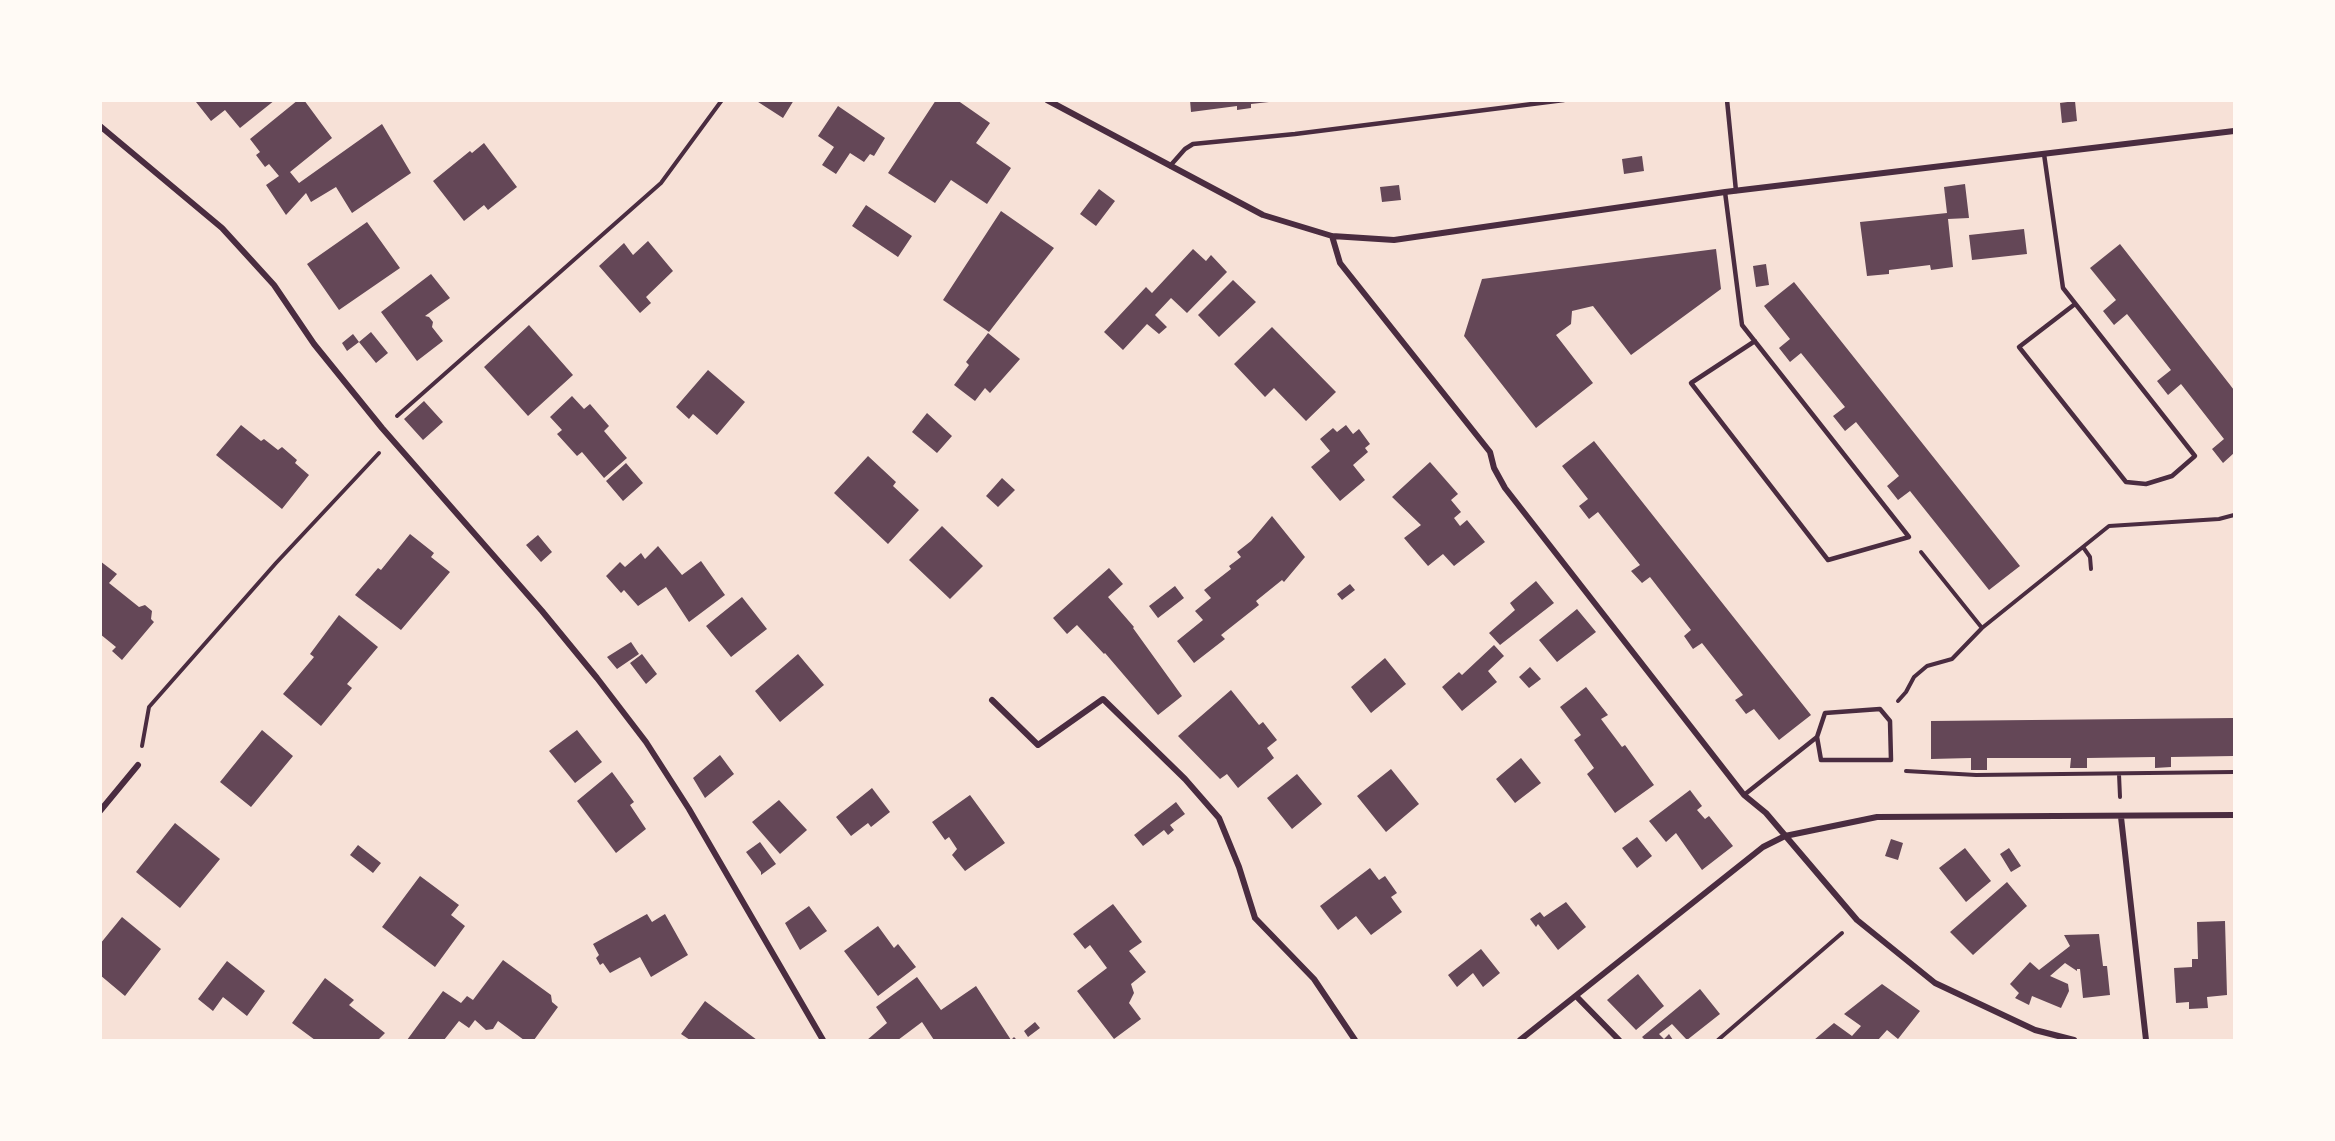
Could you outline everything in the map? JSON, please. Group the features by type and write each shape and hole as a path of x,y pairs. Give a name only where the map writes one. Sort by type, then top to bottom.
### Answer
{"street":[{"path":"1048,101 1263,215 1332,236 1394,240 1725,192 2235,131"},
{"path":"100,126 229,236 274,285 314,344 382,428 542,611 646,742 689,809 823,1041"},
{"path":"1332,236 1340,263 1490,452 1494,468 1505,488 1744,795 1766,813 1857,920 1935,982 2035,1030 2074,1041"},
{"path":"992,700 1038,745 1103,699 1185,779 1219,818 1239,867 1255,918 1314,979 1355,1041"},
{"path":"100,811 138,765"},
{"path":"1520,1041 1763,847 1785,836 1877,817 2235,815"},
{"path":"2121,817 2146,1041"},
{"path":"1576,996 1619,1041"}],"lane":[{"path":"1170,166 1185,149 1193,144 1295,134 1564,100"},
{"path":"1727,100 1736,191"},
{"path":"2044,154 2063,288 2195,456 2172,476 2146,484 2126,482 2019,348 2075,304"},
{"path":"1725,192 1742,325 1755,341 1909,537 1828,561 1691,383 1755,341"},
{"path":"1880,709 1890,721 1891,760 1821,760 1817,737 1825,713 1880,709"},
{"path":"1744,795 1817,737"}],"path":[{"path":"382,428 662,183 722,100"},
{"path":"138,765 149,707 276,563 392,439"},
{"path":"1884,714 1906,692 1914,677 1928,666 1952,659 1982,628 2109,526 2208,520 2235,515"},
{"path":"1909,537 1982,628"},
{"path":"2083,547 2090,557 2091,569"},
{"path":"1891,760 1906,771 1945,774 2235,772"},
{"path":"1718,1041 1857,920"}],"building":[{"path":"198,100 275,100 240,128 225,110 211,121 196,102"},
{"path":"298,100 304,100 332,138 290,172 299,183 382,124 411,173 352,213 336,187 311,202 306,193 286,215 266,185 279,176 269,164 265,167 256,155 260,152 250,139"},
{"path":"755,100 794,100 783,118"},
{"path":"936,100 957,100 990,123 976,143 1011,168 987,204 951,180 935,203 888,173"},
{"path":"1190,100 1268,100 1269,102 1251,104 1251,108 1237,110 1237,106 1191,112"},
{"path":"2075,101 2077,121 2062,123 2060,103"},
{"path":"838,106 885,138 874,156 870,154 864,162 850,153 836,174 822,165 834,147 818,136"},
{"path":"484,143 517,187 488,210 484,205 464,221 433,181 470,151 472,153"},
{"path":"1642,156 1644,171 1624,174 1622,159"},
{"path":"1965,184 1969,218 1948,219 1953,267 1931,270 1930,265 1889,270 1889,274 1867,276 1860,222 1947,213 1944,187"},
{"path":"1399,185 1401,200 1382,202 1380,187"},
{"path":"1099,189 1115,201 1096,226 1080,214"},
{"path":"866,205 912,236 898,257 852,226"},
{"path":"1001,211 1054,248 989,332 943,300"},
{"path":"367,222 400,268 339,310 307,264"},
{"path":"2024,229 2027,254 1972,260 1969,235"},
{"path":"648,241 673,271 646,297 651,303 640,313 599,266 624,243 633,255"},
{"path":"2120,244 2234,390 2234,453 2223,463 2212,449 2224,439 2181,384 2168,395 2157,381 2171,370 2127,314 2114,325 2103,311 2116,300 2090,268"},
{"path":"1193,249 1206,261 1211,255 1227,272 1187,313 1171,298 1155,315 1167,327 1159,334 1147,324 1123,350 1104,332 1146,287 1152,293"},
{"path":"1716,249 1721,289 1631,355 1593,306 1572,311 1571,324 1556,335 1593,383 1536,428 1464,336 1482,279"},
{"path":"1766,264 1769,285 1756,287 1753,266"},
{"path":"431,274 450,298 425,316 433,322 432,327 443,341 417,361 381,312"},
{"path":"1233,280 1256,302 1219,337 1198,315"},
{"path":"1794,282 2020,566 1989,590 1910,491 1898,500 1887,486 1899,476 1856,422 1845,431 1833,416 1845,407 1801,353 1790,362 1779,348 1790,339 1764,306"},
{"path":"529,325 573,375 528,416 484,367"},
{"path":"1272,327 1336,392 1306,421 1274,388 1265,397 1234,364"},
{"path":"371,332 388,353 376,363 359,342"},
{"path":"988,333 1020,359 990,393 985,388 975,401 954,385 969,365 966,362"},
{"path":"353,334 359,342 347,351 342,343"},
{"path":"708,370 745,402 717,435 693,414 689,419 676,407"},
{"path":"572,396 584,409 590,404 609,426 604,431 627,458 604,478 582,452 577,456 557,434 562,430 550,417"},
{"path":"424,401 443,422 423,440 404,419"},
{"path":"927,413 952,436 937,453 912,432"},
{"path":"241,425 261,441 264,439 278,450 282,447 309,475 282,509 216,455"},
{"path":"1346,425 1353,434 1359,429 1370,444 1365,448 1368,452 1353,465 1365,480 1340,501 1311,467 1330,451 1320,439 1333,428 1337,432"},
{"path":"1594,441 1811,715 1779,740 1754,709 1746,714 1735,700 1743,695 1702,643 1693,649 1684,636 1691,630 1650,577 1642,583 1631,571 1640,565 1598,512 1589,519 1579,506 1588,499 1562,466"},
{"path":"868,456 896,482 893,486 919,510 888,544 834,493"},
{"path":"1430,462 1458,494 1451,500 1461,512 1454,518 1460,526 1467,520 1485,542 1454,566 1443,554 1428,566 1404,538 1421,525 1392,497"},
{"path":"626,463 643,483 623,501 606,481"},
{"path":"1002,478 1015,490 998,507 986,496"},
{"path":"1272,516 1305,557 1284,582 1282,580 1256,601 1259,605 1221,635 1225,639 1194,663 1177,641 1203,620 1195,611 1211,598 1204,590 1231,569 1229,566 1241,557 1237,552 1251,541"},
{"path":"942,526 983,566 950,599 909,560"},
{"path":"410,534 434,553 431,557 450,572 401,630 355,595 378,568 381,570"},
{"path":"538,535 552,552 541,562 526,545"},
{"path":"658,546 682,575 701,561 725,595 689,622 666,587 638,606 624,590 621,593 606,576 620,562 625,567 641,553 645,559"},
{"path":"100,561 117,574 109,583 139,607 145,605 152,611 151,619 154,622 122,660 112,651 116,647 100,634"},
{"path":"1109,568 1123,584 1108,597 1134,627 1182,696 1158,715 1105,653 1077,625 1067,634 1053,618"},
{"path":"1536,581 1554,603 1500,645 1489,633 1515,610 1510,603"},
{"path":"1350,584 1355,590 1342,600 1337,594"},
{"path":"1175,586 1184,598 1158,618 1149,606"},
{"path":"742,597 767,629 731,657 706,626"},
{"path":"1577,609 1596,632 1557,662 1539,640"},
{"path":"339,615 378,647 347,684 352,688 321,726 283,694 314,657 310,654"},
{"path":"631,642 639,654 617,669 607,657"},
{"path":"1494,645 1504,656 1488,671 1497,682 1462,711 1442,687 1459,672 1462,675"},
{"path":"642,654 657,674 646,684 630,663"},
{"path":"798,654 824,685 780,722 755,691"},
{"path":"1385,658 1406,684 1371,713 1351,687"},
{"path":"1530,667 1541,679 1529,688 1519,677"},
{"path":"1586,687 1608,715 1601,719 1622,747 1625,745 1654,785 1615,813 1587,774 1594,768 1574,740 1581,735 1560,707"},
{"path":"1231,690 1259,725 1263,722 1277,740 1267,748 1274,758 1238,788 1227,774 1220,779 1178,736"},
{"path":"2234,718 2234,756 2171,757 2171,767 2155,768 2155,757 2087,758 2087,768 2070,768 2071,758 1987,758 1987,770 1971,770 1971,758 1931,759 1931,721"},
{"path":"262,730 293,756 251,807 220,782"},
{"path":"577,730 602,762 575,783 549,751"},
{"path":"720,755 734,774 705,798 693,778"},
{"path":"1521,758 1541,783 1515,803 1496,779"},
{"path":"1391,769 1419,804 1386,832 1357,796"},
{"path":"612,772 634,802 630,805 646,829 616,853 577,801"},
{"path":"1297,774 1322,804 1292,829 1267,798"},
{"path":"872,788 890,812 871,827 868,823 851,836 836,817"},
{"path":"1690,790 1702,806 1697,810 1705,819 1709,816 1733,846 1702,870 1676,833 1666,842 1649,821"},
{"path":"970,795 1005,843 965,871 952,855 957,849 949,837 945,840 932,822"},
{"path":"779,800 807,830 780,854 752,822"},
{"path":"1176,802 1185,814 1170,825 1174,830 1168,835 1164,830 1143,846 1134,835"},
{"path":"175,823 220,859 180,908 136,872"},
{"path":"1637,837 1652,856 1637,868 1622,848"},
{"path":"1891,839 1903,843 1898,860 1885,856"},
{"path":"760,842 776,864 761,875 746,852"},
{"path":"358,845 381,863 373,873 350,855"},
{"path":"1965,848 1991,881 1966,902 1939,868"},
{"path":"2009,848 2021,866 2011,872 2000,854"},
{"path":"1370,868 1379,880 1385,876 1397,893 1391,897 1402,912 1371,935 1356,916 1338,930 1320,906"},
{"path":"420,876 459,905 451,915 465,926 435,967 382,927"},
{"path":"2007,882 2027,906 1973,955 1950,932"},
{"path":"1566,902 1586,927 1558,950 1538,924 1536,927 1530,919 1540,912 1544,917"},
{"path":"1113,904 1142,942 1129,951 1146,972 1131,984 1134,993 1129,1003 1141,1019 1114,1039 1077,991 1107,968 1090,945 1085,949 1073,934"},
{"path":"809,906 827,931 800,950 785,923"},
{"path":"647,914 652,922 665,914 688,955 651,977 640,957 610,973 603,963 600,965 596,958 599,955 593,944"},
{"path":"122,917 161,949 125,996 100,975 100,944"},
{"path":"2225,921 2227,995 2207,997 2208,1008 2189,1009 2189,1002 2176,1003 2174,968 2192,967 2192,959 2198,959 2197,922"},
{"path":"878,926 894,948 898,944 916,967 878,996 844,951"},
{"path":"2099,934 2103,966 2107,966 2110,995 2083,998 2080,969 2077,971 2065,963 2050,976 2068,984 2069,991 2061,1008 2032,996 2029,1005 2015,998 2019,993 2010,984 2030,962 2039,970 2070,946 2064,935"},
{"path":"1481,949 1500,973 1483,987 1473,973 1457,987 1448,975"},
{"path":"503,960 551,995 552,1002 558,1007 534,1040 524,1040 498,1021 493,1029 486,1030 475,1020 469,1028 459,1021 444,1040 407,1040 443,991 461,1003 467,996 473,1000"},
{"path":"227,961 265,991 247,1016 223,997 213,1011 198,999"},
{"path":"1638,974 1664,1006 1636,1030 1607,1000"},
{"path":"917,977 941,1010 976,986 1011,1040 934,1040 922,1022 898,1040 867,1040 887,1023 876,1007"},
{"path":"325,978 354,1000 349,1005 385,1033 378,1040 315,1040 292,1023"},
{"path":"1882,984 1920,1011 1898,1039 1887,1030 1878,1040 1814,1040 1834,1023 1852,1036 1861,1026 1844,1014"},
{"path":"1700,989 1720,1014 1687,1040 1672,1024 1659,1034 1664,1039 1669,1034 1673,1040 1645,1040 1642,1037"},
{"path":"705,1001 757,1040 690,1040 681,1034"},
{"path":"1035,1022 1040,1028 1028,1037 1024,1031"}]}
